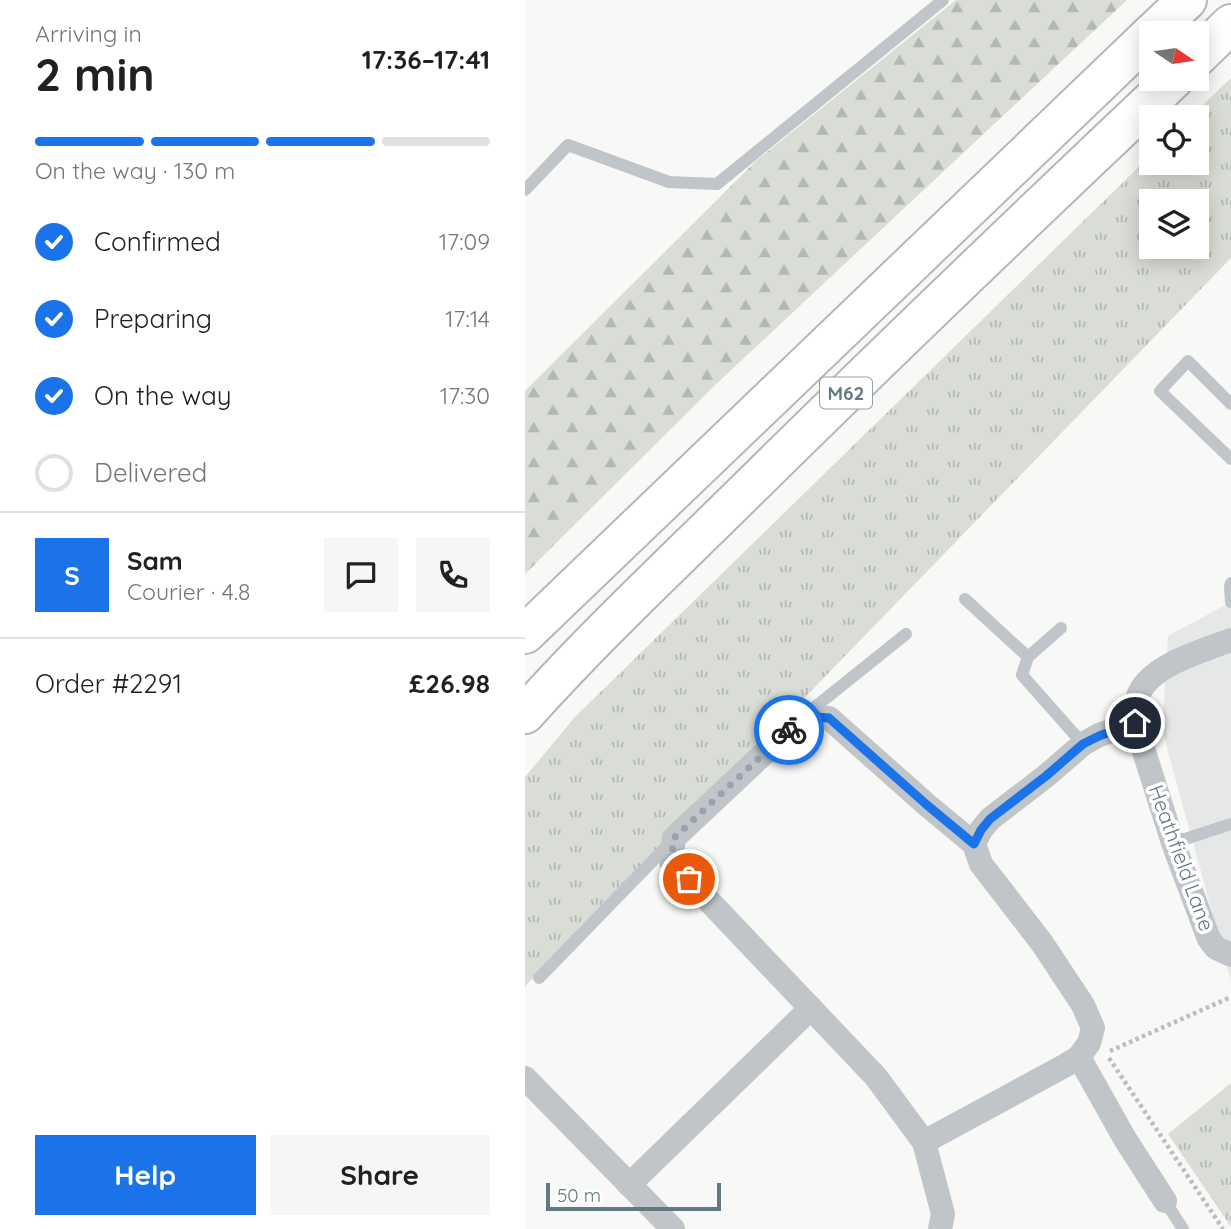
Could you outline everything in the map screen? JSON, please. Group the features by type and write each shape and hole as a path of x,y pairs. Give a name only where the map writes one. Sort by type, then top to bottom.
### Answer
{"highway":[{"name":"M62","path":"1165,21 1187,0"},
{"path":"1209,45 1231,24"},
{"name":"M62","path":"525,635 1139,46"},
{"name":"M62","path":"525,714 568,667 790,447 1161,91"}],"street":[{"name":"Heathfield Lane","path":"1231,640 1162,668 1139,693 1135,709 1135,723 1173,843 1209,939 1216,948 1231,955"},
{"path":"924,1142 1079,1058 1089,1043 1093,1028 1083,1005 1042,943 981,864 974,844 829,718 804,716 673,849 811,1008 876,1077 924,1142 943,1214 940,1229"},
{"path":"974,844 990,819 1083,744 1135,723"},
{"path":"629,1185 811,1008"},
{"path":"1079,1058 1125,1139 1165,1201"},
{"path":"525,1077 673,1229"}],"lane":[{"path":"525,190 568,145 669,181 717,184 943,0"},
{"path":"1231,404 1188,361 1160,391 1231,459"},
{"path":"1231,583 1231,602"},
{"path":"965,599 1028,657"},
{"path":"1061,628 1028,657 1022,675 1083,744"},
{"path":"804,716 906,634"},
{"path":"1173,843 1231,824"},
{"path":"539,978 673,849"},
{"path":"1165,1201 1183,1229"}],"path":[{"path":"1223,1229 1106,1052 1231,997"}],"shaded area":[{"path":"1231,602 1231,981 1162,730 1168,636"}],"green space":[{"path":"956,0 1127,0 714,386 525,574 525,391 756,161"},
{"path":"1231,78 1231,258 525,986 525,777 575,717 1139,167 1139,175 1209,175 1209,105 1203,105"},
{"path":"1231,1083 1231,1227 1168,1134"}],"way so far":[{"path":"689,879 671,861 674,838 789,730"}],"route":[{"path":"789,730 804,716 829,718 974,844 990,819 1083,744 1135,723"}]}
